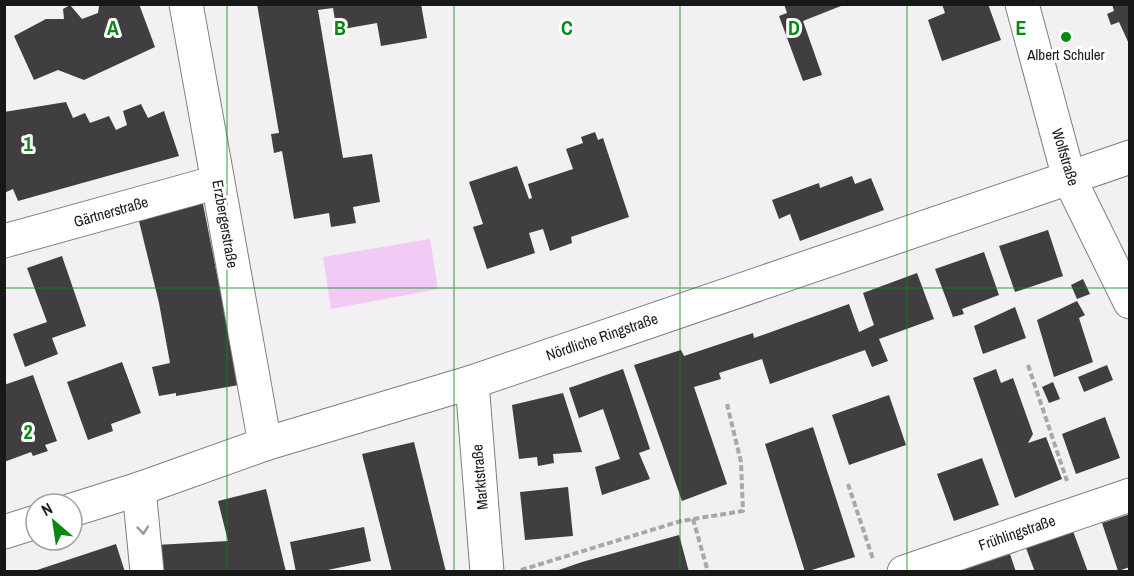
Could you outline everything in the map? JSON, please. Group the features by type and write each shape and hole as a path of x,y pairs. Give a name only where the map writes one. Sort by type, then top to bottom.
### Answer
{"street":[{"name":"Erzbergerstraße","path":"186,4 265,444"},
{"name":"Wolfstraße","path":"1022,4 1069,178 1130,302"},
{"name":"Nördliche Ringstraße","path":"84,506 265,444 472,381 1130,158"},
{"name":"Gärtnerstraße","path":"4,241 217,182"},
{"name":"Marktstraße","path":"472,381 488,572"},
{"path":"139,489 147,572"},
{"name":"Frühlingstraße","path":"904,572 1130,495"},
{"path":"4,532 24,526"}],"path":[{"path":"1028,365 1078,512"},
{"path":"514,572 693,519 742,511 741,462 727,404"},
{"path":"848,484 874,561"},
{"path":"693,519 708,572"}],"shaded area":[{"path":"430,239 438,289 331,309 323,257"}],"building":[{"path":"139,4 155,47 84,80 58,70 34,80 14,36 46,19 64,19 63,9 70,5 82,19 98,13 99,6"},
{"path":"257,4 421,4 427,38 381,46 377,23 343,29 342,25 336,26 333,8 318,10 343,158 372,154 380,202 353,207 356,223 331,227 329,213 294,219 282,151 274,153 271,134 279,133"},
{"path":"784,4 846,4 803,21 822,75 803,81 779,16 787,13"},
{"path":"942,4 988,4 1001,40 942,61 928,20 945,13"},
{"path":"1112,4 1130,4 1130,46 1119,22 1111,25 1107,14 1114,11"},
{"path":"66,102 73,118 85,113 90,123 109,116 116,130 127,125 123,111 141,104 148,118 164,111 179,156 18,201 13,189 4,193 4,112"},
{"path":"595,132 598,140 603,138 629,217 571,237 572,243 550,251 543,229 529,233 535,253 487,269 473,227 483,224 469,182 517,166 529,199 532,198 528,184 573,169 566,149 583,143 581,137"},
{"path":"852,176 855,184 871,178 884,210 800,241 790,214 779,219 772,200 819,183 820,188"},
{"path":"202,199 239,385 176,396 176,393 159,396 152,367 170,363 159,303 137,213"},
{"path":"1048,230 1063,276 1015,292 999,246"},
{"path":"984,252 999,295 962,309 964,314 953,317 935,269"},
{"path":"62,256 86,326 52,338 58,354 25,367 13,334 47,322 27,268"},
{"path":"917,273 934,319 879,339 888,361 872,367 865,350 770,384 762,359 719,373 721,379 694,387 727,484 682,501 634,365 681,350 684,356 753,333 754,338 849,304 859,332 874,325 863,293"},
{"path":"1083,279 1090,294 1077,299 1071,285"},
{"path":"1077,301 1085,315 1079,318 1093,362 1054,377 1037,320"},
{"path":"1015,307 1026,338 983,354 974,326"},
{"path":"122,362 141,413 111,424 113,431 88,440 67,382"},
{"path":"1107,365 1113,380 1084,392 1078,377"},
{"path":"623,369 650,449 639,453 650,479 602,495 595,467 620,459 603,409 579,418 569,388"},
{"path":"996,369 1001,383 1013,378 1033,434 1028,443 1046,437 1062,479 1015,498 973,378"},
{"path":"33,375 57,441 45,445 48,451 33,456 31,452 4,462 4,385"},
{"path":"1053,382 1060,399 1049,403 1042,387"},
{"path":"563,393 582,452 553,454 554,463 538,466 537,457 519,459 512,405"},
{"path":"889,395 906,445 849,465 832,415"},
{"path":"1105,417 1120,458 1076,474 1062,434"},
{"path":"813,427 855,557 805,572 765,444"},
{"path":"414,442 446,572 392,572 362,454"},
{"path":"982,458 999,505 954,521 937,474"},
{"path":"568,487 573,536 525,540 520,492"},
{"path":"266,489 286,572 159,572 156,545 228,541 218,501"},
{"path":"1130,514 1130,567 1118,571 1102,523"},
{"path":"364,527 371,561 318,572 296,572 290,542"},
{"path":"1073,531 1088,572 1035,572 1026,548"},
{"path":"679,535 689,572 553,572 582,562"},
{"path":"116,544 125,572 34,572 34,571"},
{"path":"1010,554 1016,572 966,572 965,568"}],"place":[{"name":"Albert Schuler","path":"1066,37"}]}
